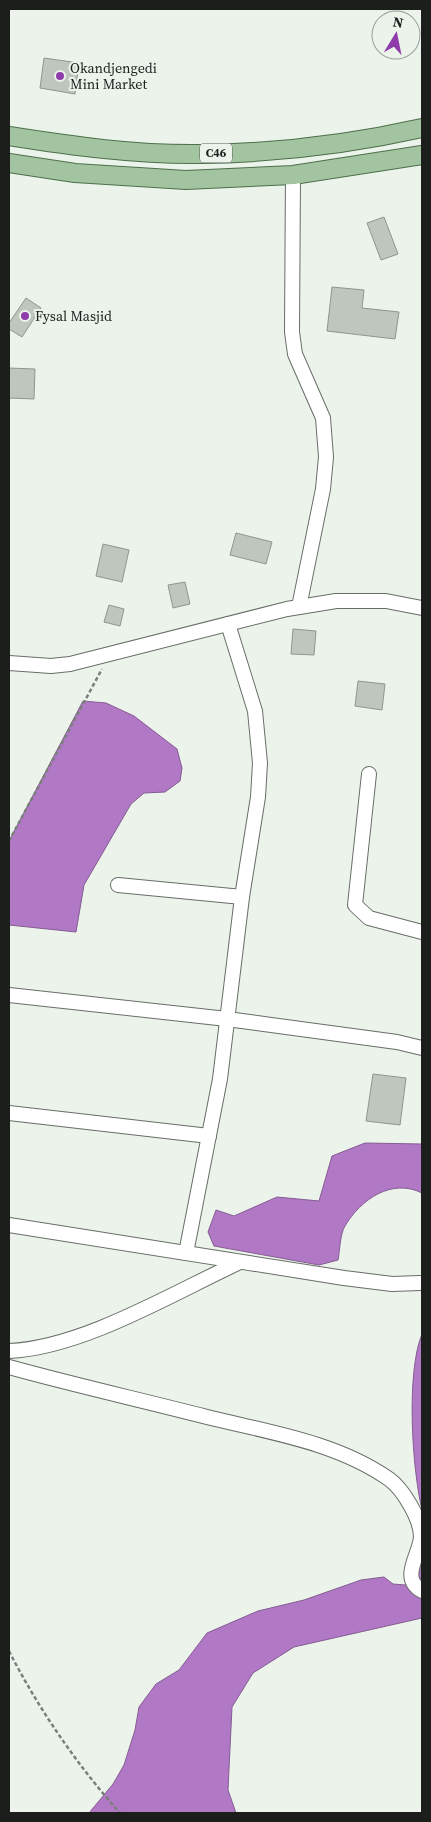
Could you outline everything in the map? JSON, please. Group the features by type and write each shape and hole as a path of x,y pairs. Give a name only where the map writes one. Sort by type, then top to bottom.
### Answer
{"main road":[{"name":"C46","path":"9,136 83,147 200,154 292,148 422,128"},
{"name":"C46","path":"9,162 75,173 186,180 293,175 422,155"}],"street":[{"path":"293,175 292,332 295,354 323,418 326,458 323,489 299,607"},
{"path":"9,663 51,666 112,654 299,607 336,601 386,601 422,608"},
{"path":"186,1252 220,1079 242,897 258,797 260,762 255,711 228,624"},
{"path":"370,774 355,905 369,918 422,932"},
{"path":"118,885 242,897"},
{"path":"9,995 227,1019 397,1042 422,1048"},
{"path":"9,1113 209,1136"},
{"path":"9,1225 372,1281 420,1283"},
{"path":"9,1351 41,1348 82,1335 240,1262"},
{"path":"9,1367 280,1434 340,1453 364,1465 390,1480 417,1516 421,1535 420,1544 411,1569 412,1580 416,1588 422,1591"}],"path":[{"path":"9,841 91,687 112,654"},
{"path":"9,1651 29,1690 104,1795 120,1813"}],"shaded area":[{"path":"83,701 106,703 134,716 177,749 182,768 180,781 165,792 144,793 131,804 84,885 76,932 9,925 9,841"},
{"path":"365,1143 422,1144 422,1193 400,1188 378,1194 368,1200 352,1216 343,1229 338,1260 319,1265 214,1246 208,1232 216,1210 234,1216 277,1197 319,1201 332,1156"},
{"path":"422,1334 422,1510 413,1446 412,1396 417,1351"},
{"path":"422,1560 422,1618 294,1647 253,1673 232,1707 228,1790 236,1813 89,1813 113,1784 124,1765 135,1730 139,1707 156,1684 179,1670 207,1633 258,1611 304,1600 361,1580 384,1577 393,1584 405,1585"}],"building":[{"name":"Okandjengedi Mini Market","path":"44,58 79,63 75,94 40,88"},
{"path":"384,217 398,254 381,260 367,223"},
{"path":"332,287 364,290 362,308 399,312 395,339 327,331"},
{"name":"Fysal Masjid","path":"26,298 41,308 22,337 9,329 9,323"},
{"path":"9,368 35,369 34,399 9,398"},
{"path":"236,533 272,542 266,564 230,555"},
{"path":"103,544 129,550 122,582 96,576"},
{"path":"185,582 190,604 173,608 168,585"},
{"path":"109,605 124,609 120,626 104,622"},
{"path":"293,629 316,631 314,655 291,654"},
{"path":"358,681 385,684 382,710 355,706"},
{"path":"373,1074 406,1078 400,1125 366,1121"}],"place":[{"name":"Okandjengedi Mini Market","path":"60,76"},
{"name":"Fysal Masjid","path":"25,316"}]}
